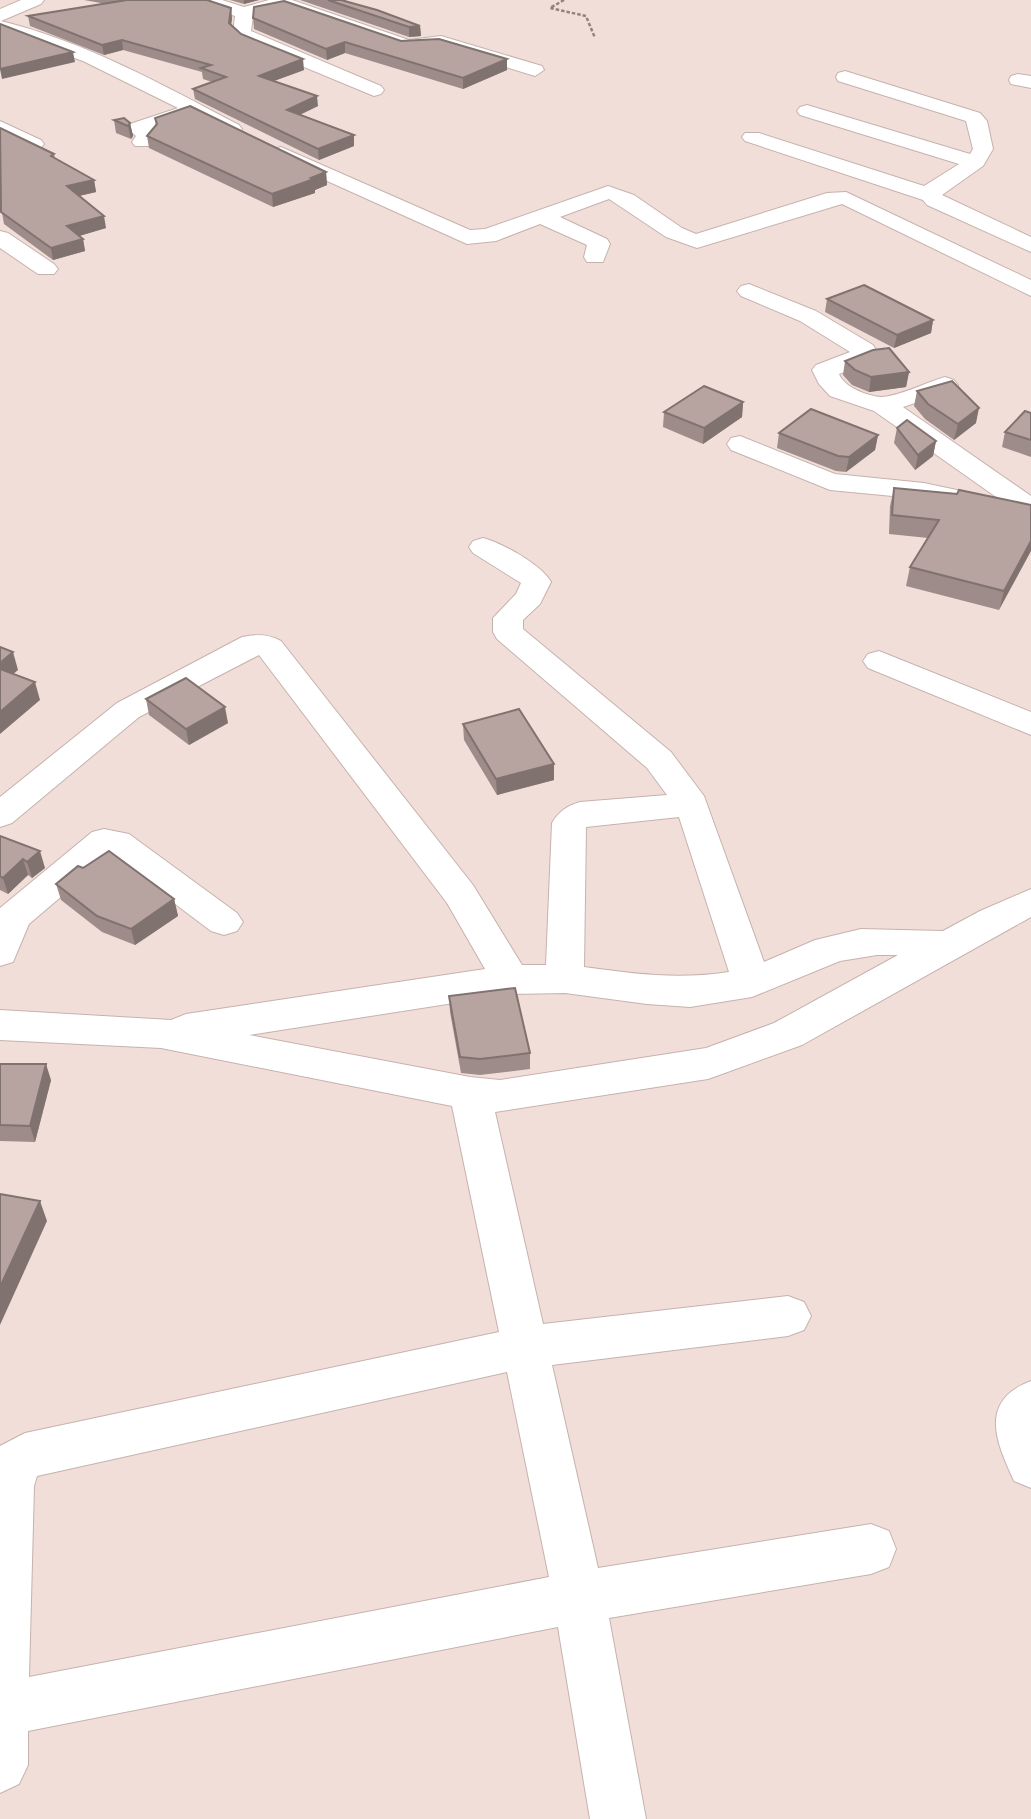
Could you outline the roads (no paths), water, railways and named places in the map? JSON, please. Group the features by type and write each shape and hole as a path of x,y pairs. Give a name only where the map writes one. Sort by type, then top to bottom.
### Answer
{"street":[{"path":"0,16 35,0"},
{"path":"205,0 244,13 274,4 287,4 408,46 441,41 535,70"},
{"path":"244,13 242,33 245,35 374,90"},
{"path":"0,26 35,35 82,55 257,142 467,237 481,238 612,192 676,233 697,241 835,198 846,198 1031,289"},
{"path":"845,77 973,117 977,121 983,149 976,162 933,189 931,195"},
{"path":"142,142 147,135 137,128 194,109"},
{"path":"807,111 976,162"},
{"path":"0,127 34,144"},
{"path":"752,137 931,195 935,200 1031,245"},
{"path":"542,216 596,241 596,257"},
{"path":"0,238 46,269"},
{"path":"748,291 808,316 864,350 860,358 825,370 826,378 848,395 883,404 1031,511"},
{"path":"883,404 945,385"},
{"path":"740,444 830,482 924,491 1031,511"},
{"path":"483,547 534,578 536,582 529,598 508,618 508,632 659,760 692,804 752,983"},
{"path":"0,815 128,710 253,644 263,644 270,648 460,894 511,980"},
{"path":"879,661 1031,724"},
{"path":"565,979 569,823 572,818 580,814 692,804"},
{"path":"0,952 7,915 104,841 117,843 224,922"},
{"path":"0,1025 161,1033 470,1093 500,1096 708,1063 788,1034 949,945 1030,905"},
{"path":"161,1033 511,980 565,979 647,990 690,992 752,983 827,951 850,945 875,941 949,945"},
{"path":"470,1093 579,1597 618,1819"},
{"path":"0,1765 9,1486 17,1462 25,1456 525,1347 788,1316"},
{"path":"1031,1403 1026,1407 1019,1423 1019,1436 1031,1465"},
{"path":"3,1709 579,1597 871,1549"}]}
